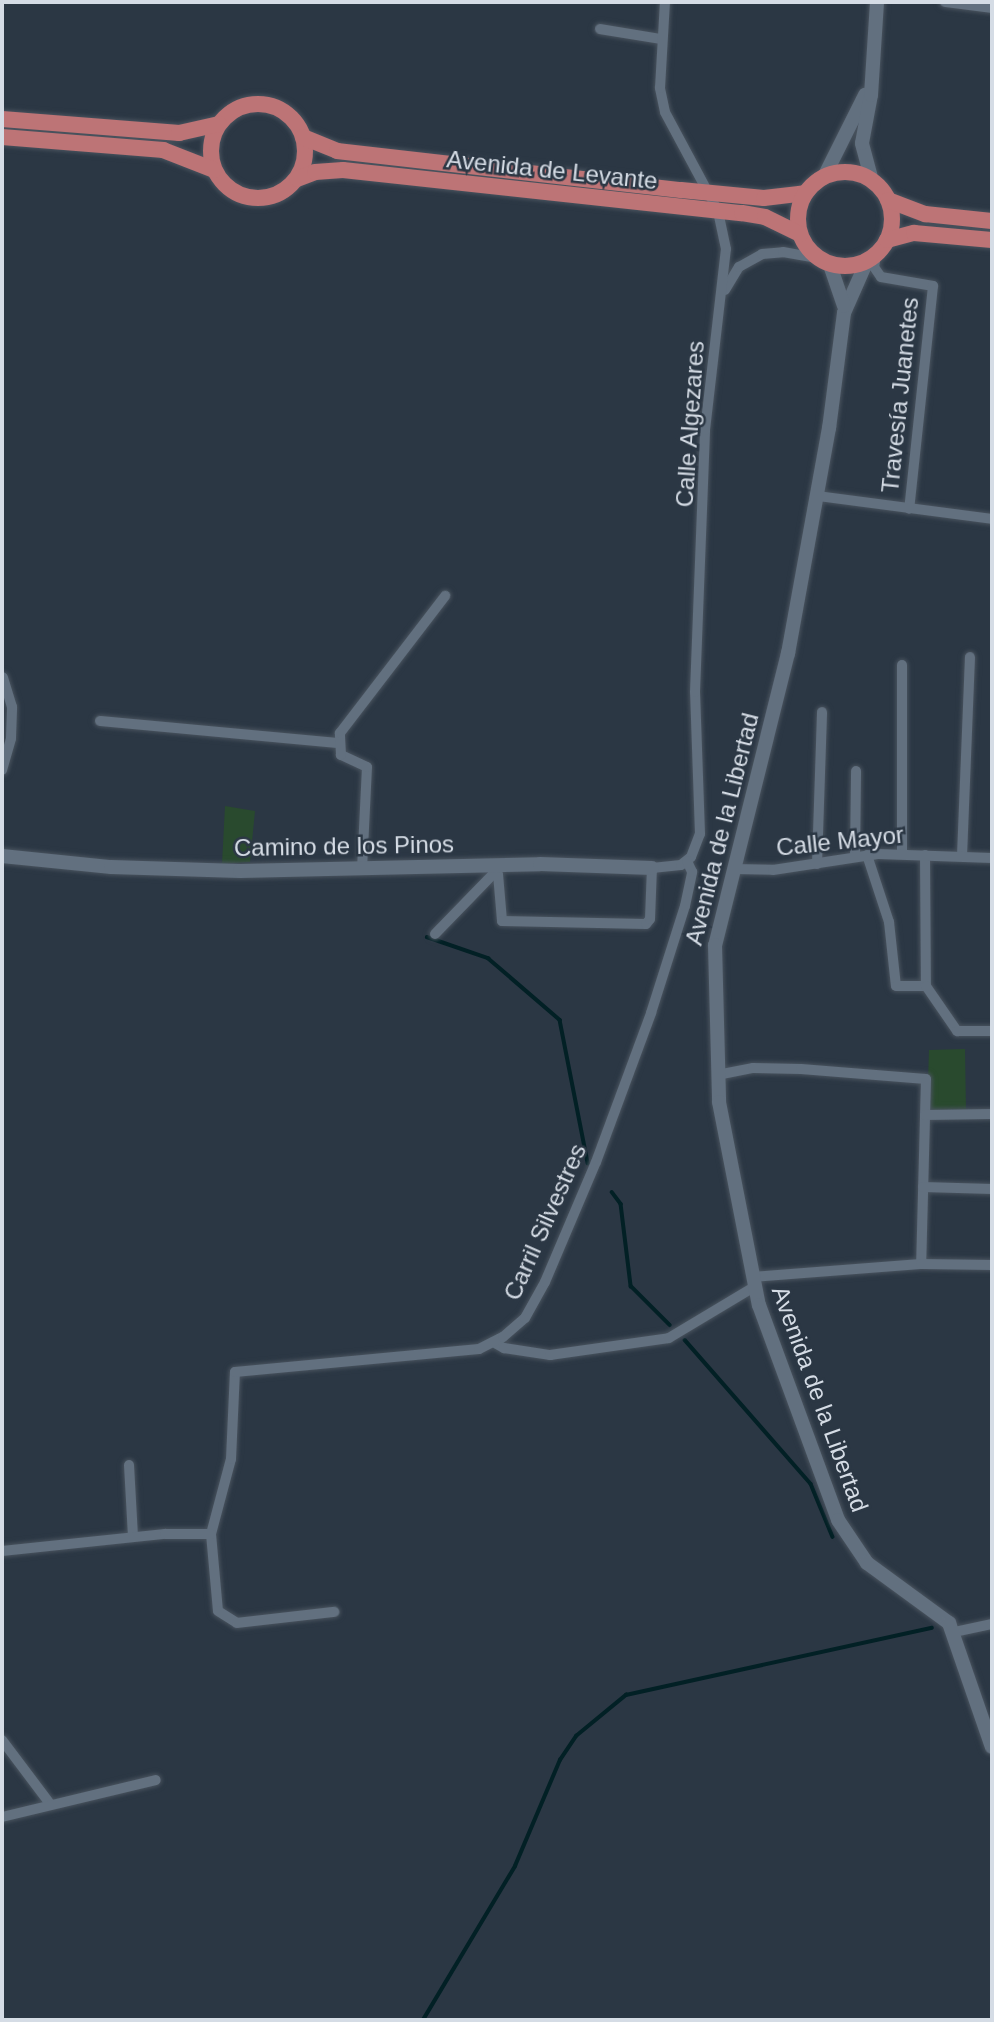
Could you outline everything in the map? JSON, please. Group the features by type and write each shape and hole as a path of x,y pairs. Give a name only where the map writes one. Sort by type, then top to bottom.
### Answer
{"main road":[{"path":"872,77 824,177 806,193 799,209 800,234 824,262 849,267 872,258 887,240 892,220 888,200 872,181 862,143 872,77 877,2"},
{"path":"2,137 163,150 214,170 230,190 253,198 277,194 297,179 305,154 303,137 289,115 265,104 239,107 219,124 211,142 214,170"},
{"path":"2,119 179,133 219,124"},
{"name":"Avenida de Levante","path":"303,137 337,150 710,193 764,198 806,193"},
{"name":"Avenida de Levante","path":"297,179 315,172 343,170 718,211 765,217 800,234"},
{"path":"824,177 848,172 872,181"},
{"path":"888,200 925,214 992,221"},
{"path":"887,240 914,233 992,240"},
{"name":"Avenida de la Libertad","path":"844,313 872,258"},
{"name":"Avenida de la Libertad","path":"824,262 842,293 844,313 818,496 780,690 713,957 717,1075 723,1133 753,1282 843,1530 867,1563 938,1611 954,1632 992,1747"},
{"name":"Camino de los Pinos","path":"2,856 132,868 498,870 652,867"}],"street":[{"name":"Calle Algezares","path":"665,2 660,88 665,112 684,155 710,193 718,211 726,249 706,416 695,658 702,821 696,849 687,861"},
{"path":"945,2 992,8"},
{"path":"600,29 661,39"},
{"path":"722,300 733,275 754,257 783,252 824,262"},
{"name":"Travesía Juanetes","path":"872,258 881,277 933,286 909,509"},
{"path":"818,496 992,519"},
{"path":"362,869 367,768 341,755 338,743 340,733 445,596"},
{"path":"962,856 970,657"},
{"path":"902,665 902,854"},
{"path":"2,770 12,717 3,677"},
{"path":"817,864 822,712"},
{"path":"100,721 338,743"},
{"path":"855,857 856,771"},
{"path":"867,855 889,922 896,986 926,986"},
{"name":"Calle Mayor","path":"734,869 756,872 867,855 992,858"},
{"path":"925,855 926,986 957,1031 992,1031"},
{"name":"Camino de los Pinos","path":"652,867 675,867 687,861"},
{"name":"Carril Silvestres","path":"211,1534 232,1459 234,1372 479,1349 525,1318 545,1282 596,1162 677,933 692,872 687,861"},
{"path":"498,870 502,921 646,924 650,919 652,867"},
{"path":"435,934 498,870"},
{"path":"717,1075 753,1068 926,1079 921,1264"},
{"path":"925,1115 992,1114"},
{"path":"923,1187 992,1189"},
{"path":"493,1342 504,1348 550,1356 669,1338 753,1282 921,1264 992,1265"},
{"path":"129,1465 134,1537"},
{"path":"2,1551 134,1537 211,1534 218,1611 237,1623 334,1612"},
{"path":"954,1632 992,1624"},
{"path":"2,1740 51,1805"},
{"path":"2,1817 156,1780"}],"green space":[{"path":"225,806 255,811 250,862 222,864"},
{"path":"965,1049 966,1113 927,1113 929,1050"}],"waterway":[{"path":"427,937 488,958 560,1020 588,1163"},
{"path":"612,1192 621,1204 631,1286 670,1325"},
{"path":"685,1340 811,1484 833,1537"},
{"path":"423,2020 515,1866 560,1760 576,1736 626,1695 932,1628"}]}
